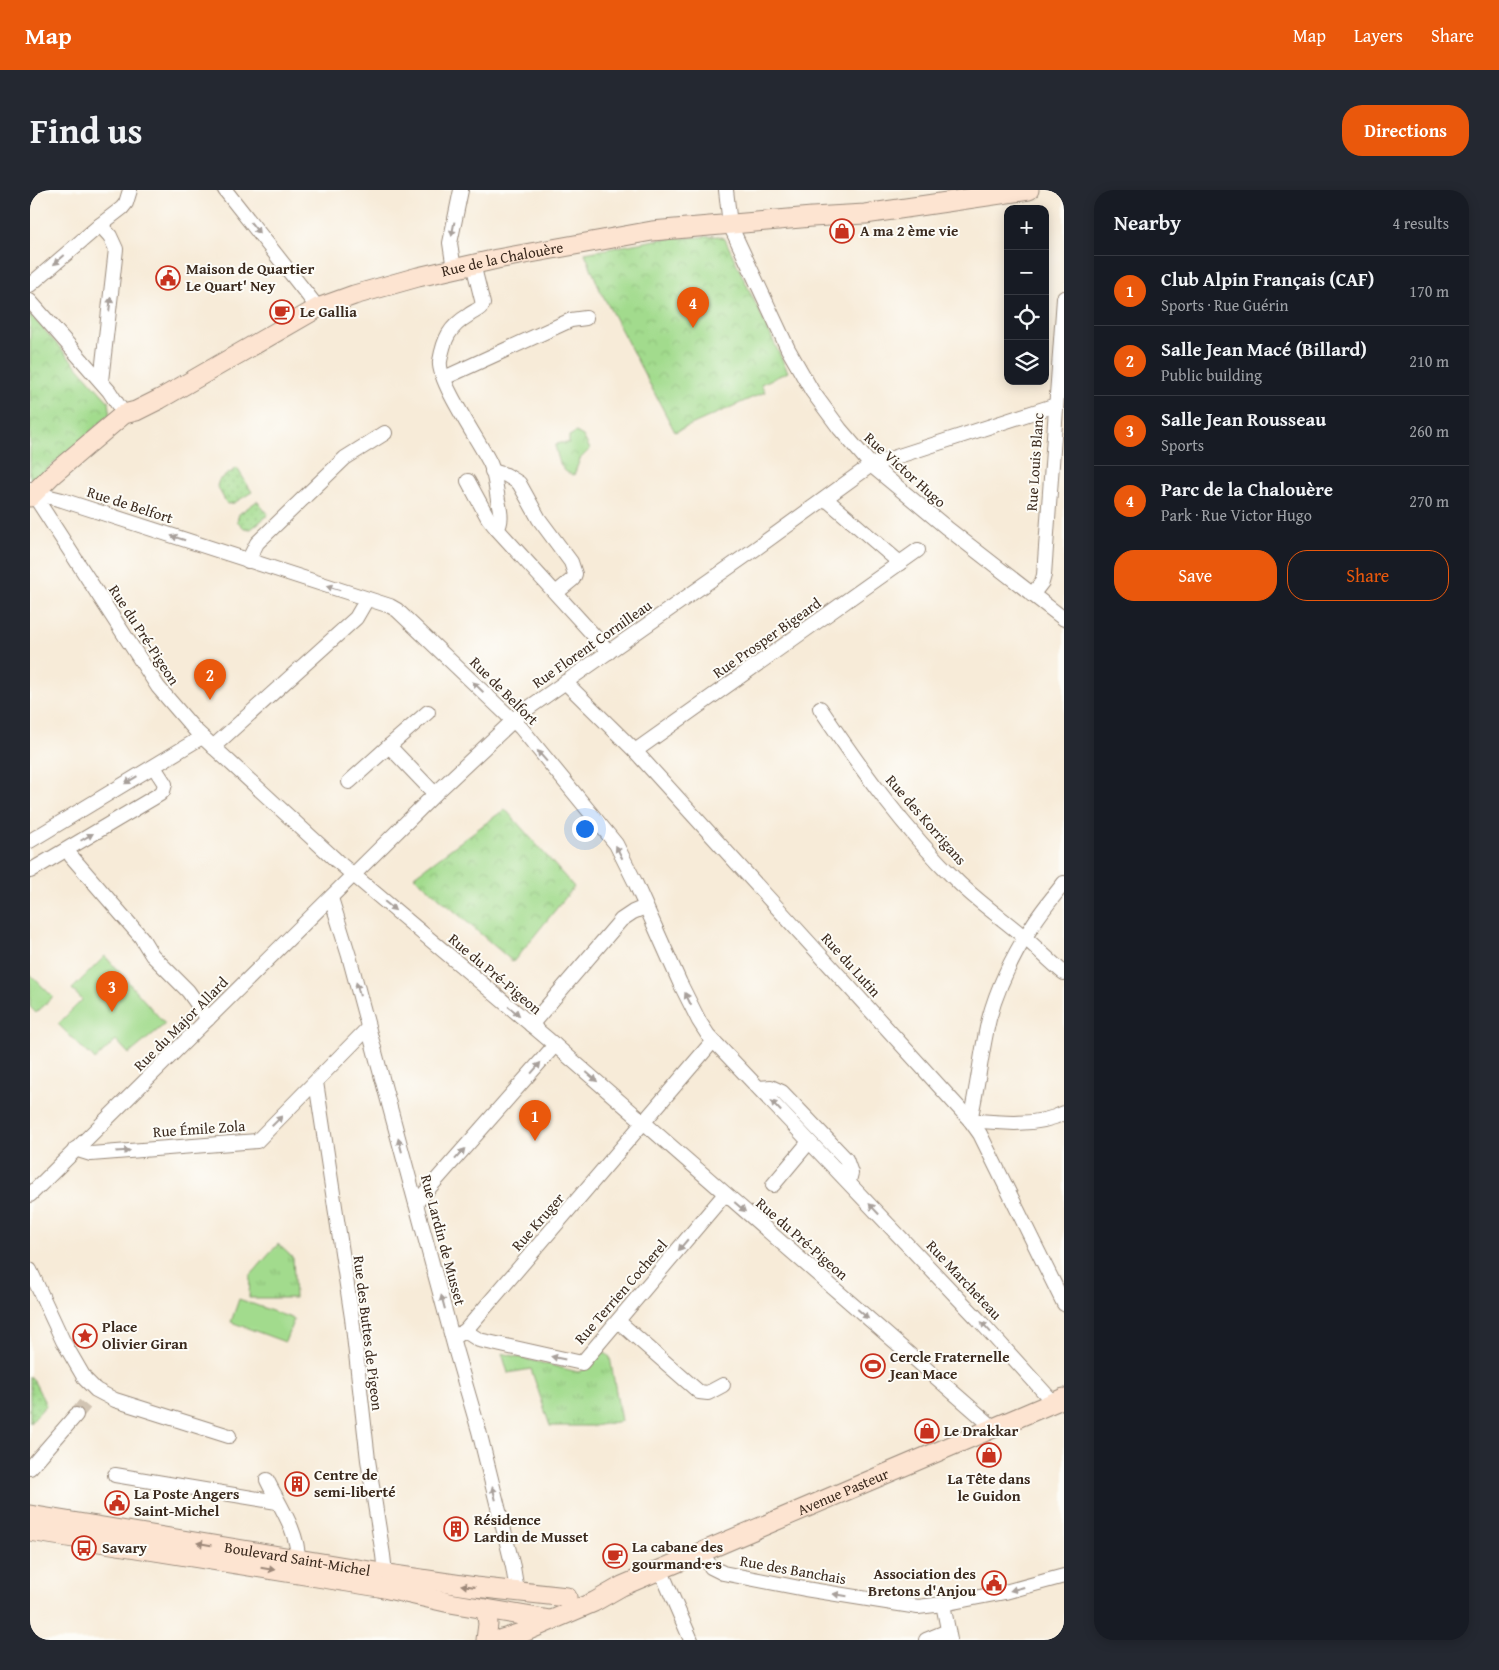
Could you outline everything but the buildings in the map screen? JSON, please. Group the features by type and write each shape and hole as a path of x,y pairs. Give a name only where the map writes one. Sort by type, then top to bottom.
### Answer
{"main road":[{"name":"Rue de la Chalouère","path":"31,493 124,414 136,411 160,399 318,308 382,286 473,264 652,232 866,214 1028,190"},
{"name":"Avenue Pasteur","path":"494,1640 594,1602 622,1586 1059,1400"},
{"name":"Boulevard Saint-Michel","path":"30,1515 298,1559 381,1580 414,1596 522,1616"},
{"name":"Boulevard Saint-Michel","path":"30,1531 381,1580 567,1597"},
{"name":"Avenue Pasteur","path":"522,1616 567,1597 622,1586"},
{"path":"486,1609 488,1628 494,1640 517,1628 522,1616 517,1592"},
{"path":"522,1616 550,1620"}],"street":[{"path":"225,190 318,308"},
{"path":"454,269 450,243 461,190"},
{"name":"Rue Victor Hugo","path":"726,190 730,225 788,349 803,377 827,413 871,465 946,528 1064,619"},
{"path":"30,285 100,225 128,197"},
{"path":"100,225 110,236 116,249 101,381"},
{"path":"473,264 483,304 480,309 448,331 439,363 466,424 487,458 492,471 501,519 497,529"},
{"name":"Rue Louis Blanc","path":"1032,594 1042,582 1044,576 1064,298"},
{"path":"30,301 101,381 119,404 124,414"},
{"path":"444,378 571,320 586,318"},
{"name":"Rue Florent Cornilleau","path":"353,875 435,794 528,708 826,499 871,465 1056,405"},
{"path":"248,561 257,543 345,458 385,433"},
{"path":"492,471 506,475 519,483 539,519 575,570 573,579 556,592"},
{"path":"468,481 488,518 497,529 609,652"},
{"name":"Rue de Belfort","path":"31,493 62,500 397,610 521,728 534,747 614,841 635,882 694,1012 713,1041"},
{"name":"Rue du Pré-Pigeon","path":"31,493 164,696 202,737 353,875 555,1045 994,1428"},
{"path":"826,499 900,563"},
{"name":"Rue Prosper Bigeard","path":"635,751 918,550"},
{"path":"213,747 356,618 367,599"},
{"name":"Rue du Lutin","path":"566,682 635,751 970,1120 980,1134 1064,1304"},
{"name":"Rue des Korrigans","path":"820,708 868,777 912,834 957,882 1064,973"},
{"path":"349,782 428,712"},
{"path":"33,834 154,767 202,737"},
{"path":"389,746 435,794"},
{"path":"30,871 160,794 165,784 154,767"},
{"path":"72,856 141,937 152,956 188,991 208,1019"},
{"name":"Rue du Major Allard","path":"30,1195 353,875"},
{"path":"1064,883 1035,921 1007,972 990,1017 970,1120 1001,1123 1037,1121 1064,1113"},
{"name":"Rue Lardin de Musset","path":"331,898 347,947 416,1203 459,1334 479,1431 513,1567 517,1592"},
{"path":"531,1025 621,920 645,907"},
{"name":"Rue Émile Zola","path":"75,1149 91,1154 257,1141 368,1028"},
{"path":"644,1122 713,1041"},
{"name":"Rue Marcheteau","path":"713,1041 978,1319 1059,1400"},
{"path":"416,1203 555,1045"},
{"name":"Rue des Buttes de Pigeon","path":"316,1082 352,1318 368,1460 383,1556 381,1580"},
{"path":"759,1088 771,1087 782,1092 846,1159 850,1173 849,1182"},
{"name":"Rue Kruger","path":"459,1334 644,1122"},
{"path":"773,1185 809,1142"},
{"name":"Rue Terrien Cocherel","path":"459,1334 582,1363 725,1194"},
{"path":"30,1270 63,1340 80,1372 89,1384 92,1395 115,1400 229,1436"},
{"path":"618,1321 699,1392 708,1393 723,1385"},
{"path":"30,1468 76,1415"},
{"path":"115,1474 278,1502"},
{"path":"268,1480 294,1533 298,1559"},
{"name":"Rue des Banchais","path":"702,1553 711,1567 722,1573 805,1589 918,1607 1006,1592 1064,1576"},
{"path":"661,1571 691,1640"},
{"path":"926,1640 949,1636 943,1604"}],"green space":[{"path":"718,236 725,239 788,372 761,384 765,392 675,432 600,290 585,253 661,239"},
{"path":"30,314 109,402 110,409 109,415 37,478 30,478"},
{"path":"576,432 583,436 590,449 580,459 574,475 562,468 555,446 559,443 569,443 569,436"},
{"path":"237,468 252,492 234,503 227,504 217,486 219,480"},
{"path":"257,501 268,515 251,529 244,528 237,521 239,514"},
{"path":"505,809 574,887 513,962 414,876"},
{"path":"105,956 165,1024 129,1054 116,1040 95,1060 58,1024 82,1000 72,989"},
{"path":"30,974 53,997 36,1013 30,1007"},
{"path":"278,1244 293,1258 295,1298 249,1298 250,1276"},
{"path":"239,1299 294,1319 285,1342 231,1322"},
{"path":"602,1351 610,1357 621,1421 594,1426 550,1426 531,1369 508,1373 502,1353 578,1372 588,1368"},
{"path":"30,1376 46,1405 30,1423"}],"tunnel":[{"path":"76,1415 88,1400"}],"place":[{"name":"A ma 2 ème vie","path":"842,231"},
{"name":"Maison de Quartier Le Quart' Ney","path":"168,278"},
{"name":"Le Gallia","path":"282,312"},
{"name":"Parc de la Chalouère","path":"693,328"},
{"name":"Salle Jean Macé (Billard)","path":"210,700"},
{"name":"Salle Jean Rousseau","path":"112,1012"},
{"name":"Club Alpin Français (CAF)","path":"535,1141"},
{"name":"Place Olivier Giran","path":"85,1336"},
{"name":"Cercle Fraternelle Jean Mace","path":"873,1366"},
{"name":"Le Drakkar","path":"927,1431"},
{"name":"La Tête dans le Guidon","path":"989,1455"},
{"name":"Centre de semi-liberté","path":"297,1484"},
{"name":"La Poste Angers Saint-Michel","path":"117,1503"},
{"name":"Résidence Lardin de Musset","path":"456,1529"},
{"name":"Savary","path":"84,1548"},
{"name":"La cabane des gourmand·e·s","path":"615,1556"},
{"name":"Association des Bretons d'Anjou","path":"994,1583"}]}
